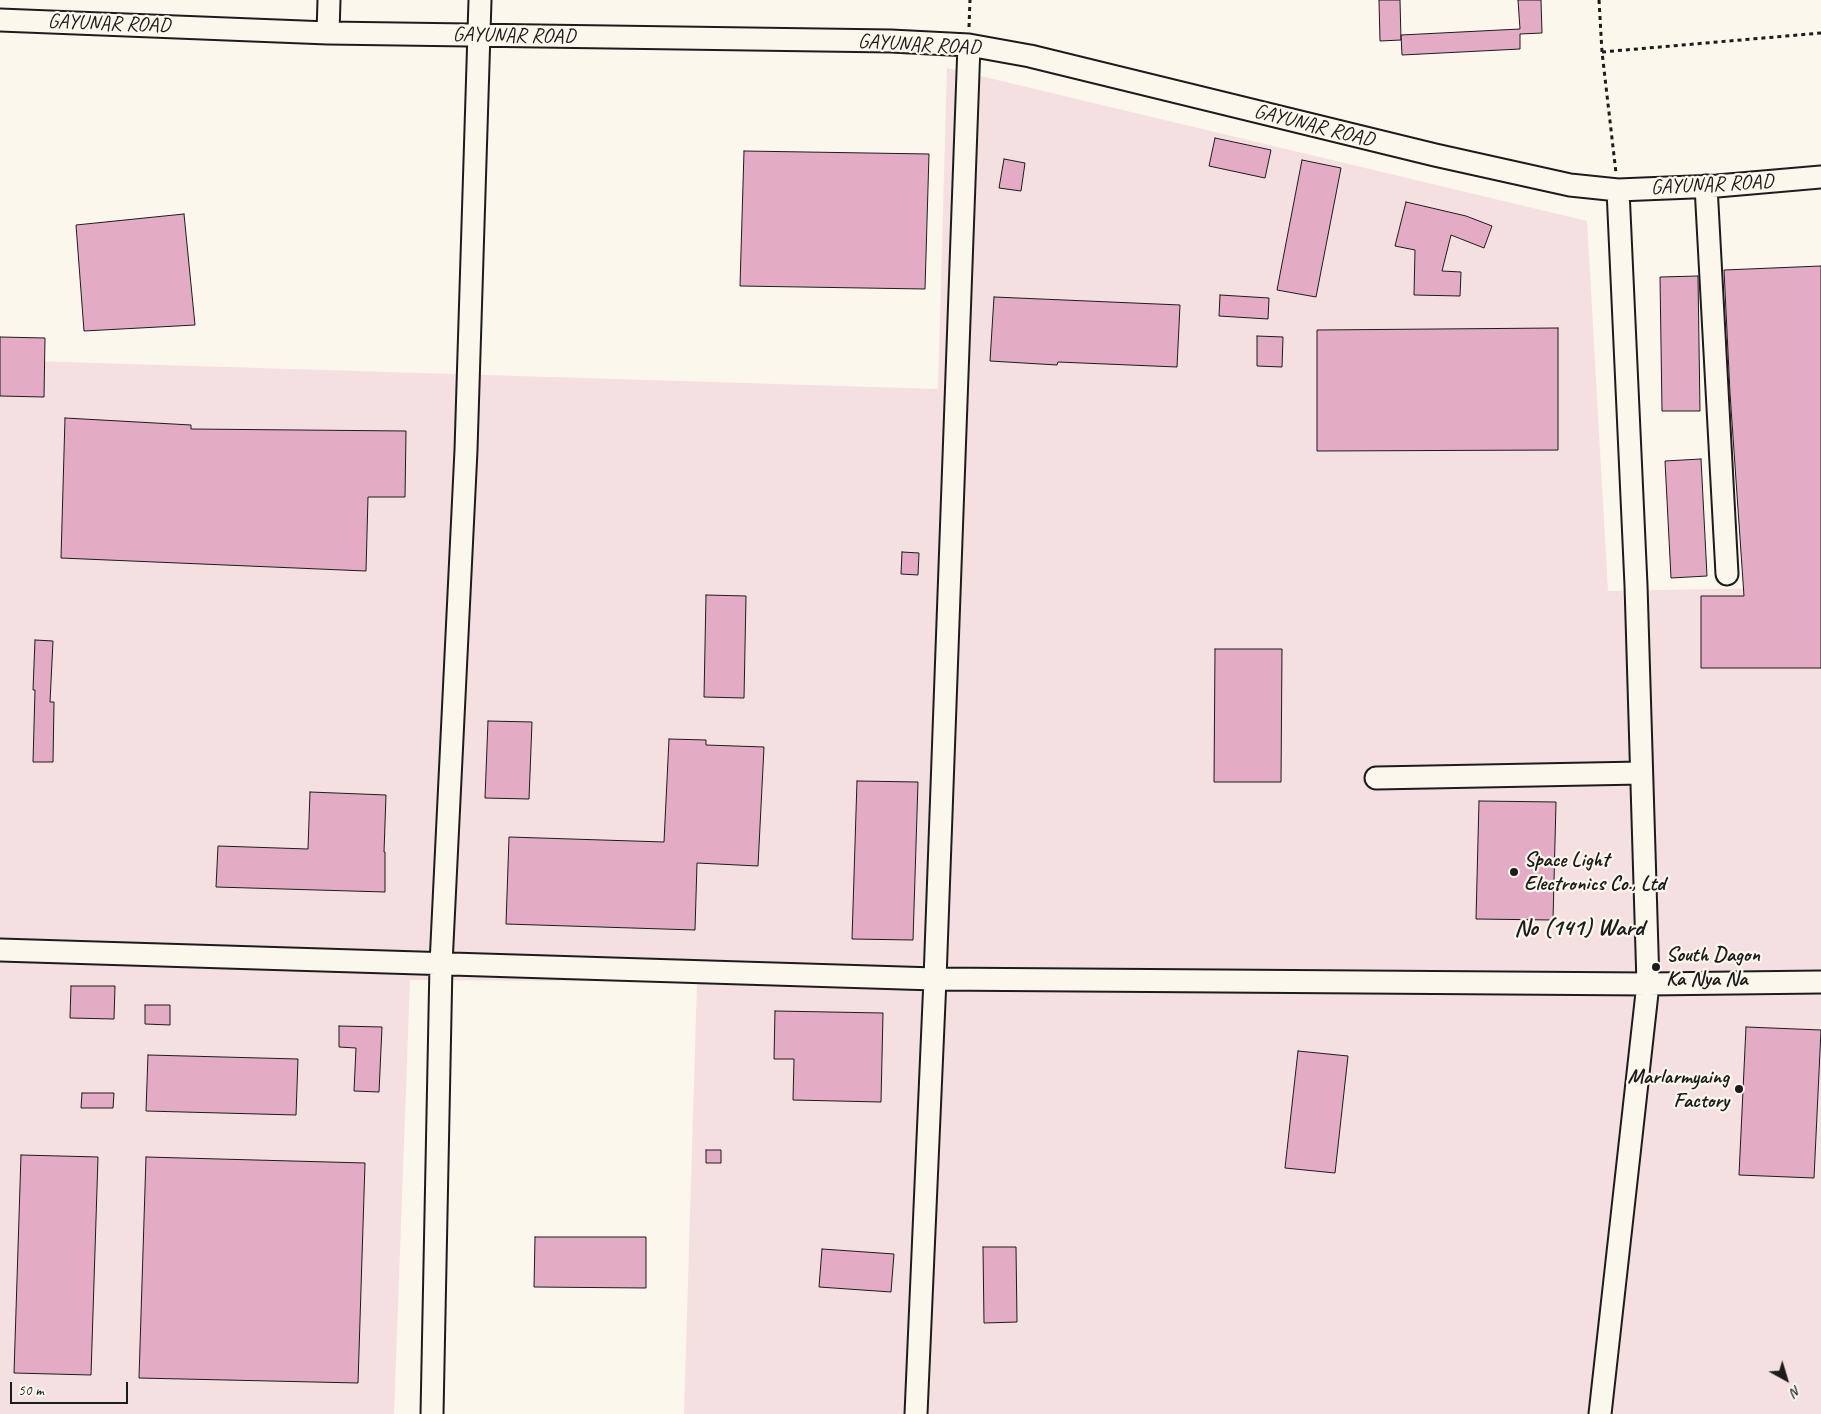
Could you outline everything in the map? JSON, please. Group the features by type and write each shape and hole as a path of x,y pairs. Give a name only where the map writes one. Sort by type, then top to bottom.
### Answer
{"street":[{"path":"328,33 329,0"},
{"path":"432,1414 441,964 466,450 480,0"},
{"name":"GAYUNAR ROAD","path":"0,20 328,33 881,41 969,45 1030,56 1435,155 1570,185 1618,190 1821,178"},
{"path":"916,1414 935,979 969,45"},
{"path":"1706,186 1727,574"},
{"path":"1600,1414 1648,984 1636,585 1618,190"},
{"path":"1376,778 1642,774"},
{"path":"0,950 935,979 1648,984 1821,982"}],"path":[{"path":"969,45 970,0"},
{"path":"1599,0 1602,52 1618,190"},
{"path":"1602,52 1821,33"}],"shaded area":[{"path":"947,68 1587,221 1608,591 1821,587 1821,1414 684,1414 697,982 410,980 394,1414 0,1414 0,360 938,389"}],"building":[{"path":"1379,0 1400,0 1401,40 1380,41"},
{"path":"1518,0 1541,0 1542,33 1520,34 1520,49 1402,55 1401,35 1520,29"},
{"path":"1215,138 1271,150 1265,178 1209,166"},
{"path":"744,151 929,154 925,289 740,286"},
{"path":"1004,159 1025,163 1021,191 999,188"},
{"path":"1302,160 1341,168 1316,297 1277,290"},
{"path":"1406,202 1466,216 1492,226 1484,248 1451,235 1442,271 1461,272 1460,296 1414,295 1415,250 1395,246"},
{"path":"184,214 195,325 84,331 76,225"},
{"path":"1821,266 1821,668 1701,668 1701,596 1744,596 1730,393 1724,270"},
{"path":"1698,276 1700,411 1662,411 1660,277"},
{"path":"1220,295 1269,298 1268,319 1219,316"},
{"path":"994,297 1180,305 1177,367 1058,362 1057,365 990,361"},
{"path":"1558,328 1558,450 1317,451 1317,330"},
{"path":"1257,336 1283,337 1282,367 1257,366"},
{"path":"0,337 45,338 44,397 0,396"},
{"path":"65,418 191,425 191,429 406,431 405,497 368,497 366,571 61,558"},
{"path":"1701,459 1707,576 1671,578 1665,461"},
{"path":"902,552 919,553 918,575 901,574"},
{"path":"706,595 746,596 744,698 704,697"},
{"path":"35,640 53,641 50,702 54,702 53,762 33,762"},
{"path":"1215,649 1282,649 1281,782 1214,782"},
{"path":"488,721 532,722 529,799 485,798"},
{"path":"669,739 706,740 706,745 764,747 758,866 697,863 695,930 506,924 509,837 664,842"},
{"path":"857,781 918,782 913,940 852,939"},
{"path":"310,792 386,795 385,892 216,887 218,846 308,849"},
{"path":"1479,801 1556,802 1553,920 1476,919"},
{"path":"71,986 115,986 114,1019 70,1018"},
{"path":"145,1005 170,1005 170,1025 145,1024"},
{"path":"775,1011 883,1013 881,1102 793,1100 794,1059 774,1059"},
{"path":"339,1026 382,1027 379,1092 354,1091 356,1048 339,1047"},
{"path":"1746,1027 1821,1030 1814,1178 1739,1175"},
{"path":"1298,1051 1348,1056 1335,1173 1285,1168"},
{"path":"148,1055 298,1059 296,1115 146,1111"},
{"path":"82,1093 114,1093 113,1108 81,1108"},
{"path":"706,1150 721,1150 721,1163 706,1163"},
{"path":"21,1155 98,1157 91,1375 14,1373"},
{"path":"146,1157 365,1163 358,1383 139,1378"},
{"path":"535,1237 646,1237 646,1288 534,1287"},
{"path":"983,1247 1016,1247 1017,1322 984,1323"},
{"path":"822,1249 894,1254 891,1292 819,1287"}],"place":[{"name":"Space Light Electronics Co., Ltd","path":"1514,872"},
{"name":"South Dagon Ka Nya Na","path":"1656,967"},
{"name":"Marlarmyaing Factory","path":"1739,1089"}],"district":[{"name":"No (141) Ward","path":"1579,929"}]}
